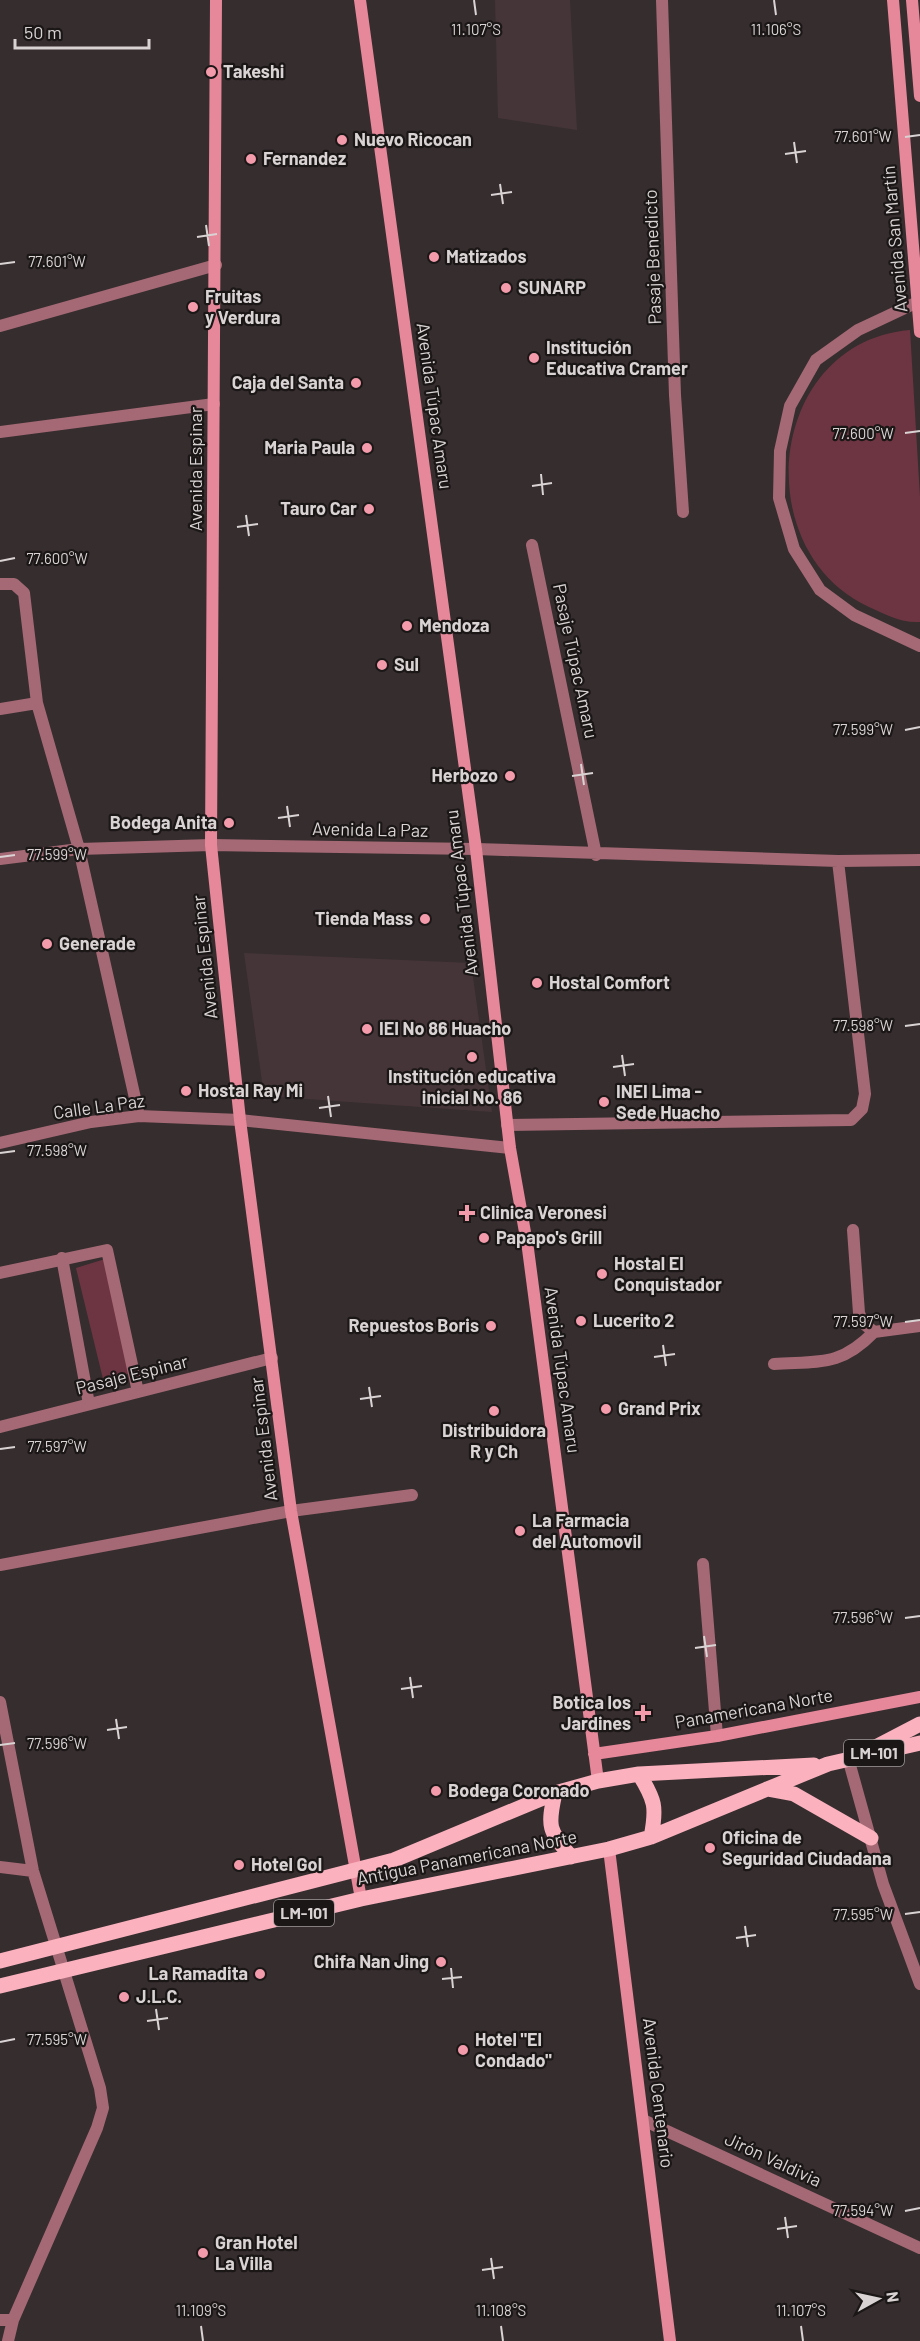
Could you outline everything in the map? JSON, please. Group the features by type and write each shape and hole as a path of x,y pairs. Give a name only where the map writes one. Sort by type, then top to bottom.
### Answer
{"main road":[{"path":"854,1757 920,1724"},
{"name":"Antigua Panamericana Norte","path":"0,1986 362,1899 609,1849 651,1837 828,1764 920,1743"},
{"name":"Antigua Panamericana Norte","path":"0,1961 394,1860 555,1793 598,1781 639,1774 828,1764"},
{"path":"639,1774 653,1796 656,1814 651,1837"},
{"path":"767,1789 794,1794 871,1838"},
{"path":"555,1793 550,1814 551,1833 572,1857"}],"street":[{"name":"Avenida Espinar","path":"216,0 211,845 240,1120 291,1511 362,1899"},
{"name":"Avenida Túpac Amaru","path":"360,0 476,849 510,1148 528,1249 598,1781"},
{"name":"Pasaje Benedicto","path":"662,0 675,395 683,512"},
{"name":"Avenida San Martín","path":"893,0 920,332"},
{"path":"912,0 920,96"},
{"path":"0,326 216,265"},
{"path":"919,301 858,330 816,360 790,406 780,452 779,498 794,549 820,590 854,615 920,646"},
{"path":"0,432 214,404"},
{"name":"Pasaje Túpac Amaru","path":"532,545 596,855"},
{"path":"1,584 14,584 24,593 37,703 80,849 140,1116"},
{"path":"0,709 37,703"},
{"name":"Avenida La Paz","path":"0,859 80,849 211,845 476,849 596,855 838,861 920,860"},
{"path":"507,1125 851,1120 862,1109 865,1094 838,861"},
{"name":"Calle La Paz","path":"0,1143 92,1122 140,1116 240,1120 510,1148"},
{"path":"853,1230 859,1313 863,1323 874,1332"},
{"path":"0,1273 62,1258 105,1250 109,1252 138,1392"},
{"path":"62,1258 89,1404"},
{"path":"774,1364 830,1360 845,1356 857,1349 874,1332 920,1326"},
{"name":"Pasaje Espinar","path":"0,1427 272,1358"},
{"path":"0,1565 291,1511 412,1495"},
{"path":"703,1564 717,1736"},
{"name":"Panamericana Norte","path":"594,1754 717,1736 920,1697"},
{"path":"0,1702 33,1871 100,2088 103,2108 97,2128 13,2320 8,2341"},
{"path":"854,1757 883,1884 920,1984"},
{"name":"Avenida Centenario","path":"609,1849 670,2341"},
{"path":"0,1867 33,1871"},
{"name":"Jirón Valdivia","path":"643,2120 920,2248"},
{"path":"0,2320 13,2320"}],"shaded area":[{"path":"495,0 570,0 577,130 498,118"},
{"path":"910,330 920,497 920,622 900,620 869,607 830,579 804,541 790,497 790,452 802,408 826,370 862,343"},
{"name":"IEI No 86 Huacho","path":"244,953 471,963 492,1112 264,1096"},
{"path":"105,1259 133,1372 104,1383 76,1268"}],"place":[{"name":"Takeshi","path":"211,72"},
{"name":"Nuevo Ricocan","path":"342,140"},
{"name":"Fernandez","path":"251,159"},
{"name":"Matizados","path":"434,257"},
{"name":"SUNARP","path":"506,288"},
{"name":"Fruitas y Verdura","path":"193,307"},
{"name":"Institución Educativa Cramer","path":"534,358"},
{"name":"Caja del Santa","path":"356,383"},
{"name":"Maria Paula","path":"367,448"},
{"name":"Tauro Car","path":"369,509"},
{"name":"Mendoza","path":"407,626"},
{"name":"Sul","path":"382,665"},
{"name":"Herbozo","path":"510,776"},
{"name":"Bodega Anita","path":"229,823"},
{"name":"Tienda Mass","path":"425,919"},
{"name":"Generade","path":"47,944"},
{"name":"Hostal Comfort","path":"537,983"},
{"name":"IEI No 86 Huacho","path":"367,1029"},
{"name":"Institución educativa inicial No. 86","path":"472,1057"},
{"name":"Hostal Ray Mi","path":"186,1091"},
{"name":"INEI Lima - Sede Huacho","path":"604,1102"},
{"name":"Clinica Veronesi","path":"467,1213"},
{"name":"Papapo's Grill","path":"484,1238"},
{"name":"Hostal El Conquistador","path":"602,1274"},
{"name":"Lucerito 2","path":"581,1321"},
{"name":"Repuestos Boris","path":"491,1326"},
{"name":"Grand Prix","path":"606,1409"},
{"name":"Distribuidora R y Ch","path":"494,1411"},
{"name":"La Farmacia del Automovil","path":"520,1531"},
{"name":"Botica los Jardines","path":"643,1713"},
{"name":"Bodega Coronado","path":"436,1791"},
{"name":"Oficina de Seguridad Ciudadana","path":"710,1848"},
{"name":"Hotel Gol","path":"239,1865"},
{"name":"Chifa Nan Jing","path":"441,1962"},
{"name":"La Ramadita","path":"260,1974"},
{"name":"J.L.C.","path":"124,1997"},
{"name":"Hotel \"El Condado\"","path":"463,2050"},
{"name":"Gran Hotel La Villa","path":"203,2253"}]}
